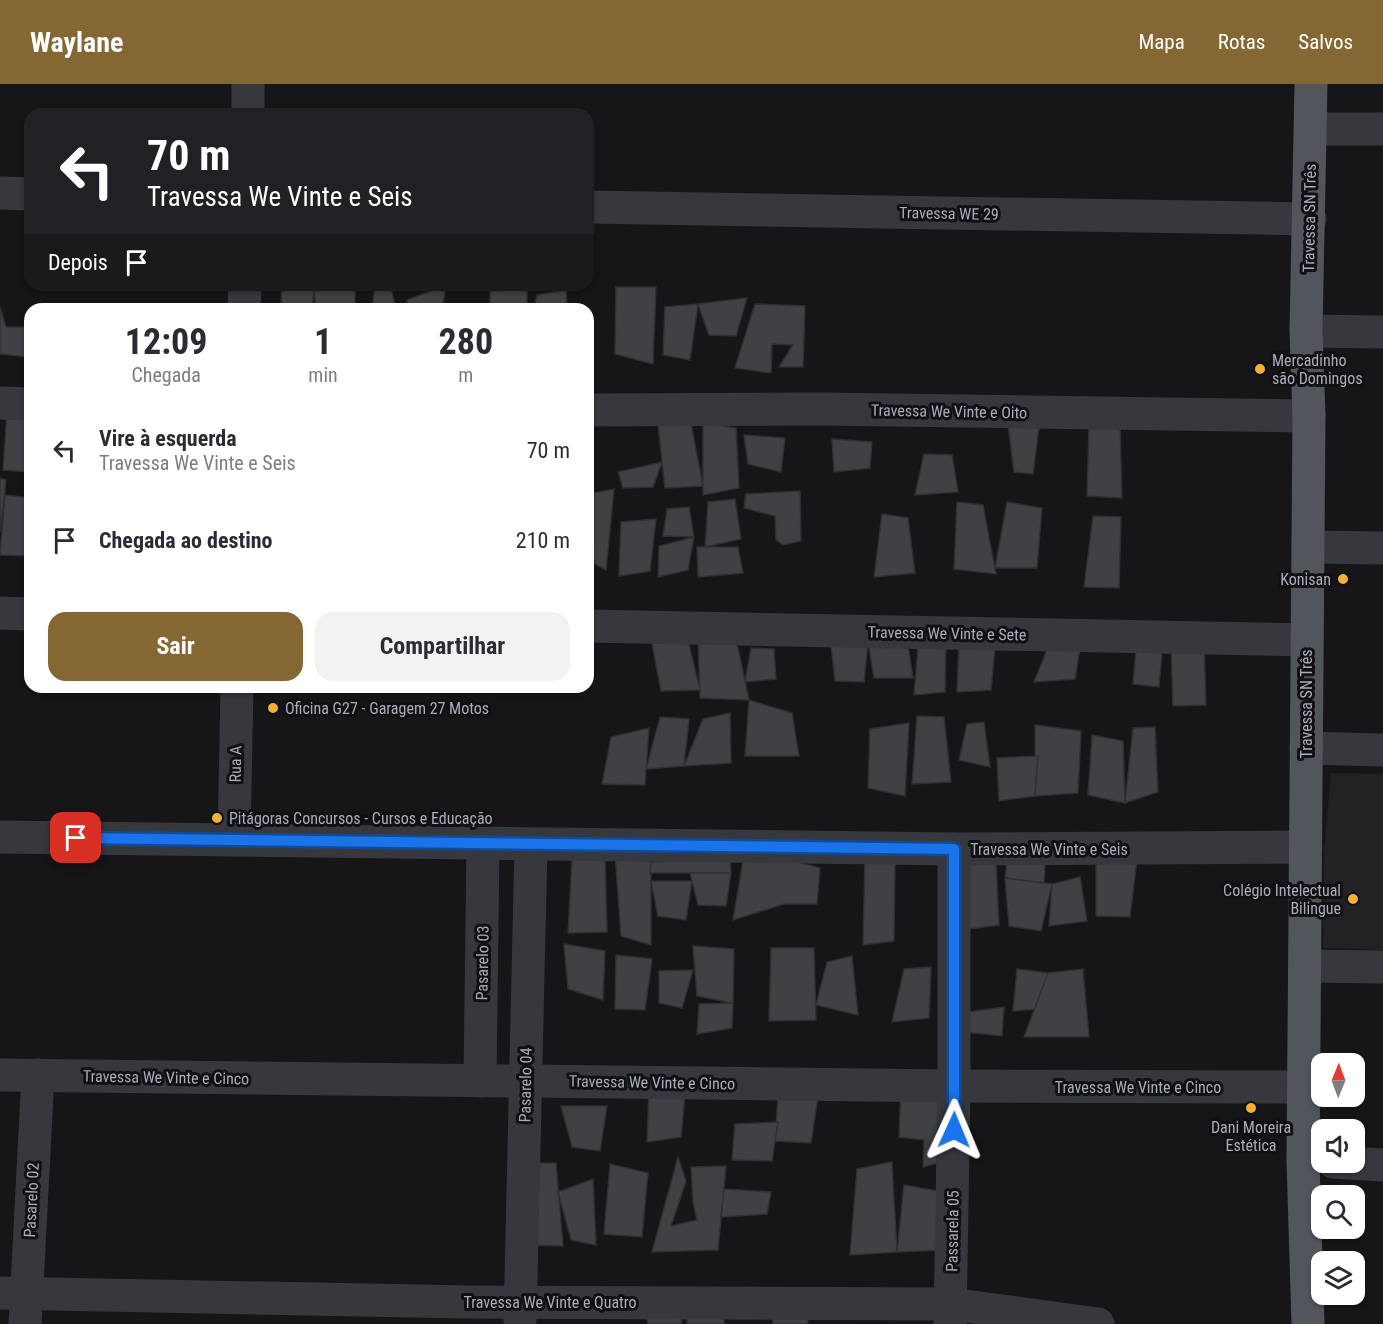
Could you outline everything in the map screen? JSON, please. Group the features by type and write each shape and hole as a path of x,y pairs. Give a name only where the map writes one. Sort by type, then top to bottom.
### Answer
{"main road":[{"name":"Travessa SN Três","path":"1311,84 1306,331 1309,416 1304,1087 1311,1122"},
{"name":"Travessa SN Três","path":"1308,1324 1318,1173"}],"street":[{"path":"248,84 248,108"},
{"path":"1311,129 1383,129"},
{"path":"0,193 24,194"},
{"name":"Travessa WE 29","path":"594,207 1310,219"},
{"path":"1306,331 1383,332"},
{"path":"0,403 24,404"},
{"name":"Travessa We Vinte e Oito","path":"594,410 820,409 1309,416"},
{"path":"1308,547 1383,548"},
{"path":"0,613 24,614"},
{"name":"Travessa We Vinte e Sete","path":"594,626 1307,640"},
{"name":"Rua A","path":"234,840 237,693"},
{"path":"1306,748 1383,750"},
{"name":"Travessa We Vinte e Seis","path":"0,837 483,845 954,849 1306,847"},
{"name":"Pasarelo 03","path":"480,1081 483,845"},
{"name":"Pasarelo 04","path":"521,1313 531,845"},
{"name":"Passarela 05","path":"951,1314 954,849"},
{"path":"1305,966 1383,967"},
{"name":"Travessa We Vinte e Cinco","path":"0,1075 954,1086 1304,1087"},
{"name":"Pasarelo 02","path":"17,1303 38,1075"},
{"path":"1365,1163 1383,1164"},
{"name":"Travessa We Vinte e Quatro","path":"17,1303 469,1313 951,1314 1098,1324"}],"shaded area":[{"name":"Colégio Intelectual Bilingue","path":"1331,773 1383,774 1383,950 1323,948 1324,850"}],"building":[{"path":"616,287 656,287 653,364 615,354"},
{"path":"282,291 314,291 313,303 281,303"},
{"path":"314,291 355,291 355,303 315,303"},
{"path":"374,291 392,291 394,303 373,303"},
{"path":"430,291 445,291 443,303 407,303 407,300"},
{"path":"490,291 527,291 527,303 490,303"},
{"path":"566,291 567,303 535,303 537,295"},
{"path":"747,298 736,336 709,335 698,304"},
{"path":"698,304 690,360 663,355 665,307"},
{"path":"755,304 805,306 803,367 779,367 793,345 772,344 771,373 735,368"},
{"path":"0,307 6,327 24,327 24,356 0,354"},
{"path":"7,413 24,414 24,472 3,470"},
{"path":"690,419 703,486 665,488 658,424"},
{"path":"703,423 736,428 739,488 703,495"},
{"path":"1008,425 1039,428 1033,474 1014,472"},
{"path":"1089,425 1120,426 1122,498 1087,496"},
{"path":"744,435 785,438 781,472 748,464"},
{"path":"832,439 872,442 870,468 834,472"},
{"path":"924,454 952,455 958,492 915,495"},
{"path":"662,462 653,487 623,488 618,472"},
{"path":"0,478 6,480 0,532"},
{"path":"614,489 606,570 594,563 594,493"},
{"path":"800,491 801,541 783,545 776,540 775,516 744,508 746,494"},
{"path":"5,495 24,497 24,556 0,555"},
{"path":"735,499 741,539 705,547 708,502"},
{"path":"957,502 983,505 996,574 954,569"},
{"path":"1007,502 1042,508 1037,568 995,568"},
{"path":"689,507 694,537 663,536 667,509"},
{"path":"882,514 908,518 915,573 874,577"},
{"path":"1093,516 1121,517 1119,588 1084,587"},
{"path":"656,519 650,571 619,576 621,522"},
{"path":"694,537 688,570 658,577 659,546"},
{"path":"697,547 738,547 743,573 698,577"},
{"path":"906,632 913,678 874,678 868,641"},
{"path":"946,633 945,692 914,695 918,646"},
{"path":"1082,636 1075,679 1034,682 1049,645"},
{"path":"698,638 737,643 749,700 700,698"},
{"path":"651,639 688,640 700,690 661,691"},
{"path":"868,641 864,682 835,681 831,644"},
{"path":"1204,642 1206,705 1173,706 1171,643"},
{"path":"959,643 995,647 991,690 957,692"},
{"path":"751,648 774,649 776,679 745,682"},
{"path":"1136,650 1162,653 1159,687 1133,684"},
{"path":"749,700 792,713 799,756 745,756"},
{"path":"730,713 731,763 684,766 703,719"},
{"path":"917,716 944,717 951,782 912,784"},
{"path":"660,717 689,719 684,766 646,769"},
{"path":"984,722 990,767 959,760 967,724"},
{"path":"909,723 905,796 868,788 870,729"},
{"path":"1035,725 1081,731 1078,793 1035,796"},
{"path":"1155,727 1158,792 1125,803 1133,728"},
{"path":"649,728 645,785 602,784 611,737"},
{"path":"1092,735 1123,741 1125,803 1088,795"},
{"path":"1038,756 1035,796 999,801 997,758"},
{"path":"1046,848 1044,884 1005,878 1009,849"},
{"path":"615,854 651,862 651,945 621,936"},
{"path":"605,855 607,932 568,933 572,858"},
{"path":"744,855 781,857 820,868 817,904 784,904 733,920"},
{"path":"865,855 895,861 894,941 863,945"},
{"path":"730,857 731,873 650,873 651,862"},
{"path":"962,858 996,859 999,925 962,930"},
{"path":"1137,860 1130,917 1096,916 1096,862"},
{"path":"690,873 731,873 726,906 698,905"},
{"path":"1080,877 1087,921 1049,926 1052,884"},
{"path":"1005,878 1052,884 1041,931 1009,926"},
{"path":"651,881 692,881 686,920 658,916"},
{"path":"564,944 605,951 603,1000 568,989"},
{"path":"693,946 734,949 733,1003 697,996"},
{"path":"771,948 814,948 816,1020 769,1021"},
{"path":"616,955 652,959 645,1010 615,1009"},
{"path":"852,956 858,1015 816,1005 827,962"},
{"path":"931,967 929,1018 892,1022 904,969"},
{"path":"1017,969 1048,973 1047,1008 1013,1011"},
{"path":"1083,969 1089,1037 1024,1037 1048,973"},
{"path":"693,970 682,1008 659,1003 659,971"},
{"path":"733,1003 732,1028 697,1034 699,1004"},
{"path":"1004,1007 1002,1036 954,1031 969,1012"},
{"path":"901,1085 939,1095 945,1161 923,1167 924,1140 899,1137"},
{"path":"649,1090 685,1093 681,1137 647,1142"},
{"path":"778,1097 818,1097 811,1143 775,1141"},
{"path":"561,1106 607,1106 600,1151 572,1147"},
{"path":"778,1122 772,1161 732,1160 735,1124"},
{"path":"678,1157 686,1181 671,1226 697,1220 693,1202 691,1167 726,1166 718,1250 652,1252"},
{"path":"892,1162 897,1252 850,1255 857,1169"},
{"path":"523,1163 556,1163 563,1246 522,1245"},
{"path":"610,1164 648,1173 642,1237 604,1234"},
{"path":"593,1179 596,1245 571,1240 558,1192"},
{"path":"904,1185 937,1191 942,1250 897,1252"},
{"path":"724,1189 771,1192 767,1214 721,1217"},
{"path":"772,1304 810,1311 807,1324 773,1324"},
{"path":"687,1312 724,1315 724,1324 687,1324"},
{"path":"647,1316 682,1318 681,1324 648,1324"}],"place":[{"name":"Mercadinho são Domingos","path":"1260,369"},
{"name":"Konisan","path":"1343,579"},
{"name":"Oficina G27 - Garagem 27 Motos","path":"273,708"},
{"name":"Pitágoras Concursos - Cursos e Educação","path":"217,818"},
{"name":"Colégio Intelectual Bilingue","path":"1353,899"},
{"name":"Dani Moreira Estética","path":"1251,1108"}],"route":[{"path":"76,838 555,846 954,849 954,1130"}]}
